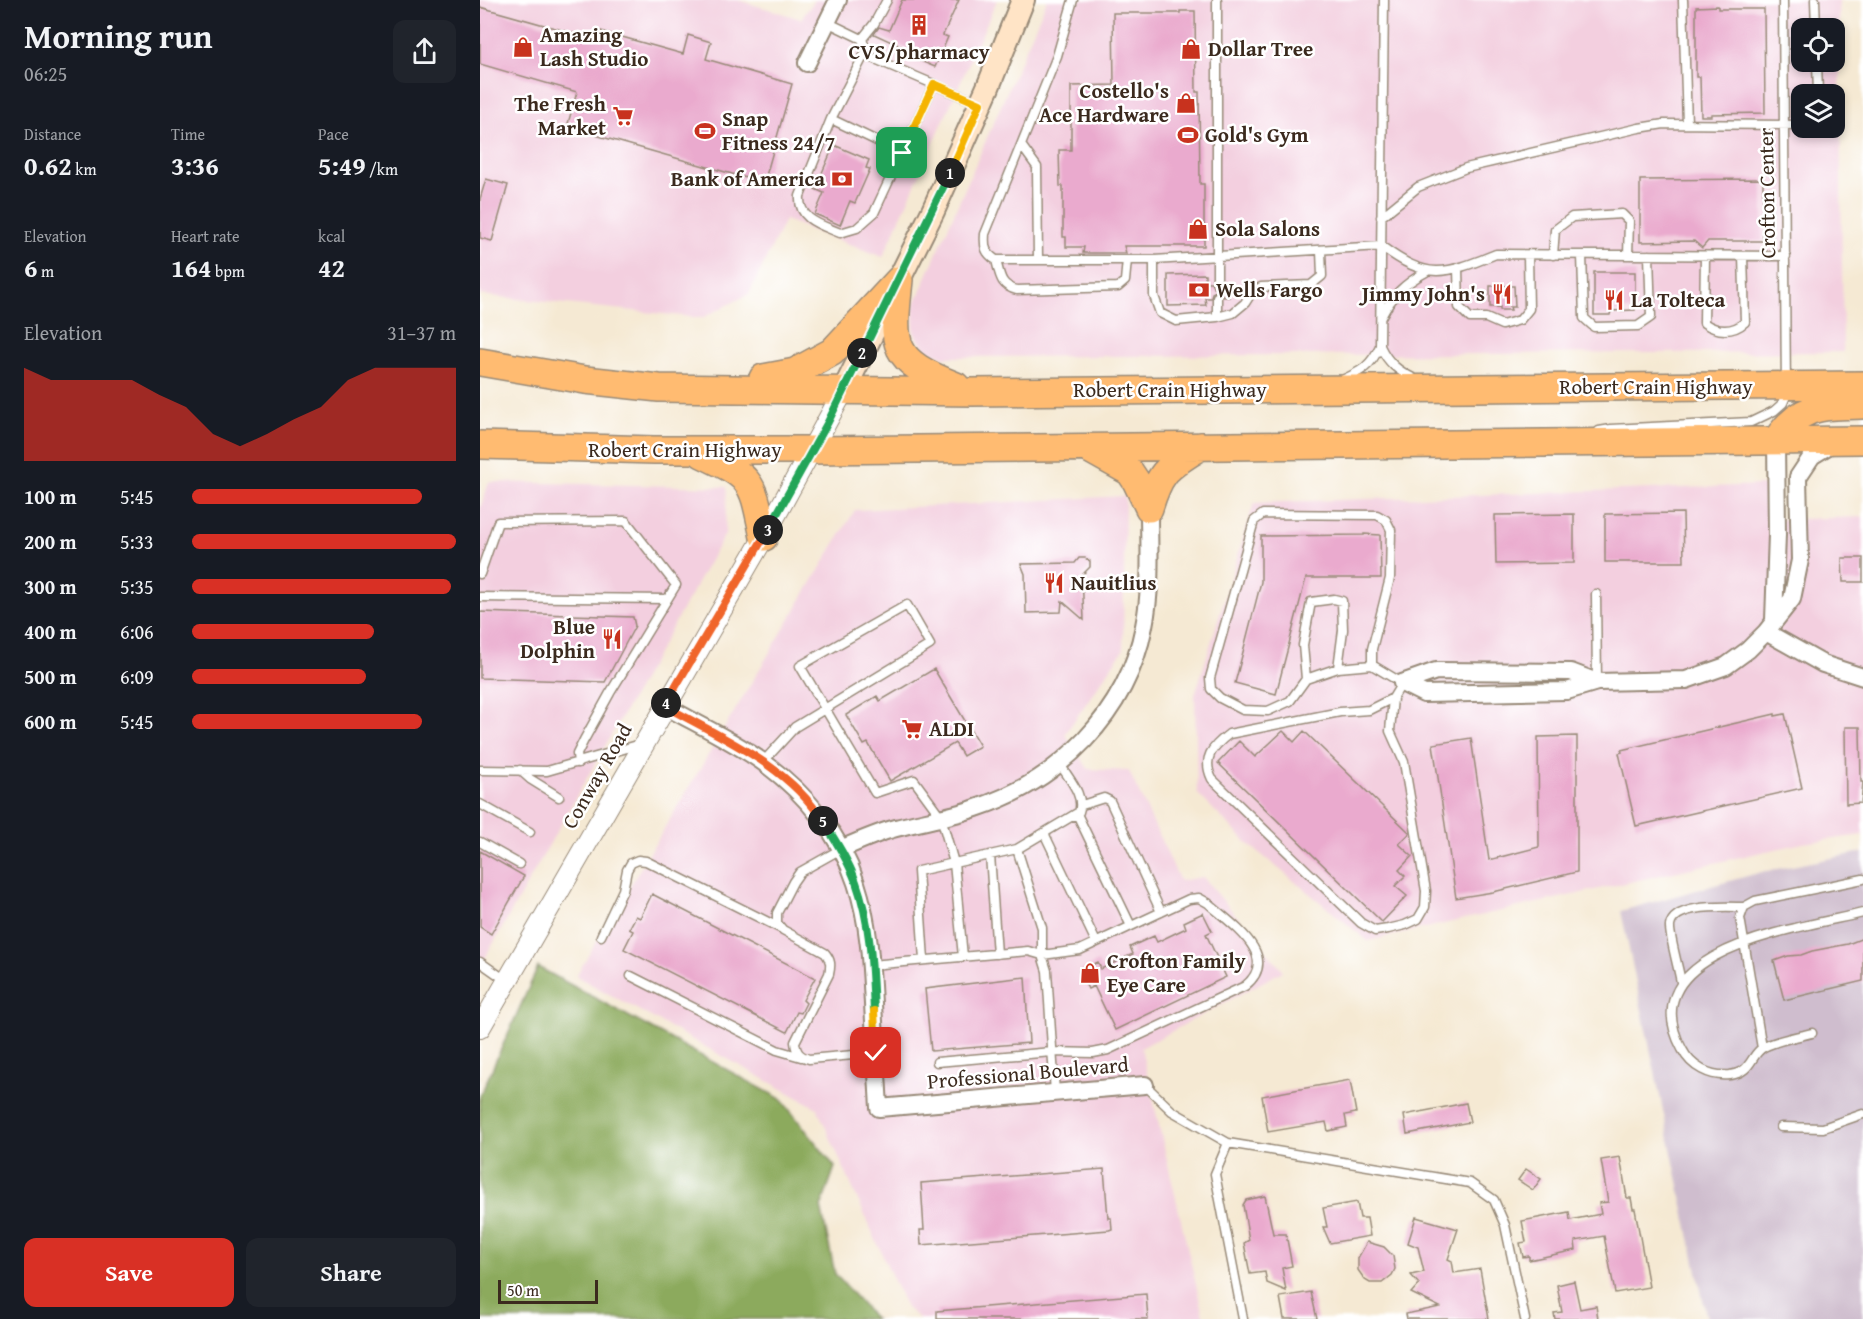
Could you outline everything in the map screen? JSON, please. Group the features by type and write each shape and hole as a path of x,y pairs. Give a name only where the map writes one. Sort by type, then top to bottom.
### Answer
{"highway":[{"path":"711,388 795,372 815,362 838,346 899,280"},
{"path":"899,280 896,333 906,359 930,376 971,392"},
{"name":"Robert Crain Highway","path":"480,362 585,380 659,388 971,392 1863,385"},
{"path":"1776,441 1788,423 1822,406 1863,405"},
{"name":"Robert Crain Highway","path":"480,445 812,450 1851,440"},
{"path":"1149,508 1161,476 1168,468 1201,446"},
{"path":"1083,447 1130,472 1149,508"},
{"path":"695,450 745,477 755,497 764,537"}],"main road":[{"path":"844,390 933,211 1023,0"}],"street":[{"path":"807,63 838,0"},
{"name":"Conway Road","path":"480,1028 764,537 844,390"},
{"path":"1402,683 1424,694 1567,691 1597,682 1670,681 1703,675 1726,666 1748,650 1792,599 1800,560 1798,477 1812,456 1851,440"},
{"path":"1770,626 1777,534 1776,441"},
{"path":"841,849 874,835 974,809 1033,784 1060,764 1092,733 1109,711 1137,657 1148,592 1149,508"},
{"path":"1770,626 1823,664 1863,677"},
{"path":"1402,683 1436,671 1571,672 1597,682"},
{"path":"665,706 763,762 793,787 818,813 841,849 856,881 866,917 872,965 876,1053"},
{"name":"Professional Boulevard","path":"876,1053 879,1108 1145,1085"}],"lane":[{"path":"862,39 874,24 887,0"},
{"path":"1072,0 1057,56 985,234 984,248 989,255 996,260 1154,260 1381,246 1398,259 1426,272"},
{"path":"1217,0 1217,282"},
{"path":"1384,0 1380,346 1385,357 1399,372 1435,388"},
{"path":"1683,0 1687,124"},
{"name":"Crofton Center","path":"1783,0 1788,386"},
{"path":"1815,0 1816,18"},
{"path":"826,22 862,39 868,56 980,104"},
{"path":"866,51 831,119 800,196 800,205 806,218 840,233 857,228 874,213 934,84"},
{"path":"831,119 902,153"},
{"path":"1382,216 1418,187 1466,168 1639,128 1664,124 1791,124"},
{"path":"1021,145 1037,167 1038,260"},
{"path":"1552,255 1556,230 1572,217 1622,214 1629,221 1628,255"},
{"path":"1154,260 1154,296 1160,313 1176,321 1233,313 1245,303 1252,292 1261,287 1311,285 1322,276 1321,251"},
{"path":"1380,318 1390,300 1412,279 1426,272 1458,268 1496,254 1786,256"},
{"path":"1458,268 1459,307 1470,318 1486,318 1502,325 1520,320 1529,309 1528,255"},
{"path":"1582,255 1584,318 1594,327 1638,326 1650,317 1649,255"},
{"path":"1705,256 1704,323 1714,330 1738,328 1745,322 1743,256"},
{"path":"996,260 1001,281 1008,288 1017,290 1118,287 1125,281 1127,260"},
{"path":"1217,297 1217,317"},
{"path":"1320,389 1366,367 1374,359 1380,346"},
{"path":"1540,443 1611,429 1751,422 1774,411 1783,403 1788,386"},
{"path":"1372,665 1372,649 1390,578 1391,530 1386,520 1377,515 1263,514 1254,521 1210,678 1211,689 1220,698 1244,710 1268,711 1290,701 1306,679 1338,668 1372,665 1402,683 1393,698 1390,731 1404,762 1426,891 1425,907 1418,919 1405,925 1374,931 1361,923 1212,779 1207,769 1208,757 1219,742 1229,734 1340,712 1369,710 1393,698"},
{"path":"480,574 498,522 626,521 676,585 610,693 577,754 578,763"},
{"path":"1596,594 1597,682"},
{"path":"480,597 667,599"},
{"path":"1306,679 1303,645 1311,602 1334,599 1342,601 1343,630 1338,668"},
{"path":"763,762 795,727 824,708 930,645 907,605 800,666 824,708 875,793 914,780 941,817 954,863 963,957"},
{"path":"480,770 547,771 644,742"},
{"path":"924,960 918,871 1017,849 1077,814 1082,805 1079,795 1060,764"},
{"path":"520,770 559,797"},
{"path":"1082,805 1104,798 1110,801 1161,912"},
{"path":"480,804 530,832"},
{"path":"1077,814 1131,926"},
{"path":"1044,833 1096,942"},
{"path":"480,842 519,864"},
{"path":"783,930 777,923 777,913 800,872 841,849"},
{"path":"1017,849 1042,928 1042,955 1047,971 1055,1093"},
{"path":"990,855 997,954"},
{"path":"601,936 623,890 627,870 631,863 638,860 646,861 825,953 831,966 829,974 795,1042 796,1050 802,1057"},
{"path":"1682,982 1670,927 1675,916 1680,912 1715,906 1744,907 1755,901 1863,879"},
{"path":"872,965 1028,951 1042,955 1080,950 1189,899 1199,898 1208,903 1254,946 1258,957 1258,969 1254,979 1245,986 1108,1050 1093,1053 1052,1052 937,1062"},
{"path":"1744,907 1740,918 1743,942 1762,1048"},
{"path":"1812,1033 1762,1048 1746,1069 1731,1075 1709,1074 1687,1058 1674,1035 1671,1009 1682,982 1711,957 1743,942 1863,913"},
{"path":"480,963 507,981"},
{"path":"631,976 777,1050 809,1059 876,1053"},
{"path":"1145,1085 1172,1111 1228,1143 1470,1183 1494,1200 1505,1225 1525,1319"},
{"path":"1781,1127 1823,1128 1863,1114"},
{"path":"1228,1143 1215,1174 1243,1319"}],"shaded area":[{"path":"480,0 738,0 801,19 815,0 997,0 883,257 785,220 749,294 702,318 480,295"},
{"path":"1047,0 1839,0 1839,18 1791,18 1791,72 1840,72 1840,84 1791,84 1791,138 1841,138 1843,352 944,357 926,350 914,333 913,308"},
{"path":"489,482 727,487 725,534 480,967 480,509"},
{"path":"1767,485 1770,520 1863,517 1863,835 1803,843 1368,941 1247,843 1197,793 1195,695 1254,503"},
{"path":"1125,496 1123,650 1065,734 1088,769 1129,771 1180,881 1203,877 1283,971 1141,1048 1204,1319 920,1319 906,1308 817,1108 576,976 855,510"},
{"path":"1863,852 1863,1319 1707,1319 1621,911 1762,872"}],"green space":[{"path":"538,967 781,1099 835,1167 821,1207 835,1274 875,1319 480,1319 480,1096"}],"building":[{"name":"CVS/pharmacy","path":"902,0 959,0 943,35 948,37 935,67 906,55 909,50 874,34 879,27 889,30"},
{"path":"1718,6 1718,9 1764,9 1765,113 1701,116 1700,77 1696,77 1696,7"},
{"path":"480,7 594,39 597,30 683,54 688,35 711,42 706,59 792,84 764,183 567,127 577,92 480,64"},
{"path":"1180,11 1195,11 1200,184 1204,184 1204,246 1124,246 1126,253 1083,253 1084,247 1066,247 1066,237 1063,237 1063,186 1060,186 1059,150 1071,150 1071,86 1114,85 1113,13 1180,13"},
{"name":"Bank of America","path":"834,145 869,160 866,168 870,169 855,203 850,201 840,225 815,214 824,193 815,189"},
{"path":"486,179 508,185 492,241 480,238 480,199"},
{"path":"1763,179 1763,241 1708,241 1702,248 1694,241 1640,242 1640,180"},
{"name":"La Tolteca","path":"1594,272 1635,272 1635,310 1611,311 1610,315 1594,315"},
{"name":"Wells Fargo","path":"1205,274 1205,282 1211,282 1214,288 1221,287 1223,282 1229,282 1229,297 1223,297 1221,292 1216,291 1212,293 1211,298 1205,298 1206,305 1168,306 1168,275"},
{"name":"Jimmy John's","path":"1490,286 1514,286 1515,307 1510,307 1511,310 1500,310 1500,307 1490,307"},
{"path":"1683,513 1684,562 1605,562 1605,514"},
{"path":"1574,514 1574,563 1496,564 1495,515"},
{"path":"1380,535 1381,578 1306,578 1276,694 1235,683 1261,582 1261,536"},
{"name":"Nauitlius","path":"1079,558 1090,561 1090,567 1082,575 1084,620 1062,601 1061,612 1026,613 1025,574 1021,564 1075,563"},
{"path":"1842,558 1863,558 1863,582 1843,582"},
{"path":"480,612 633,617 635,626 605,682 480,678"},
{"name":"ALDI","path":"934,669 980,746 963,756 955,743 890,781 868,743 864,745 846,715 877,696 880,701"},
{"path":"1775,714 1775,716 1785,714 1802,788 1636,826 1619,753 1622,752 1621,750"},
{"path":"1845,727 1860,727 1861,782 1863,782 1861,803 1846,804"},
{"path":"1283,731 1294,742 1304,731 1410,833 1399,844 1412,856 1399,870 1405,876 1395,886 1407,896 1382,922 1218,763 1239,741 1255,757"},
{"path":"1577,736 1577,872 1493,892 1456,898 1433,744 1471,738 1489,860 1539,847 1538,737"},
{"path":"480,851 524,876 491,934 480,927"},
{"path":"652,894 815,978 803,1000 806,1003 801,1013 797,1012 787,1032 624,949 633,931 629,929 636,916 640,918"},
{"path":"1203,913 1212,931 1206,934 1226,977 1115,1030 1094,986 1088,989 1079,971 1098,962 1101,969 1133,954 1130,947 1154,936 1157,942 1186,928 1184,922"},
{"path":"1863,938 1863,981 1784,1000 1774,961 1848,944"},
{"path":"1025,977 1029,1043 931,1051 925,989"},
{"path":"1350,1080 1356,1113 1345,1115 1347,1127 1328,1131 1326,1122 1268,1132 1262,1096"},
{"path":"1466,1103 1470,1122 1407,1134 1404,1115"},
{"path":"1620,1157 1627,1198 1631,1198 1633,1209 1635,1209 1649,1287 1615,1293 1604,1236 1575,1241 1576,1250 1529,1260 1529,1256 1523,1257 1520,1243 1526,1242 1522,1221 1569,1212 1570,1220 1601,1214 1599,1203 1608,1202 1601,1160"},
{"path":"1104,1169 1108,1218 1111,1218 1112,1229 921,1245 920,1230 924,1230 921,1183"},
{"path":"1526,1169 1541,1179 1533,1190 1518,1180"},
{"path":"1265,1196 1273,1234 1286,1234 1292,1266 1282,1268 1286,1291 1267,1283 1265,1272 1250,1274 1244,1243 1249,1240 1243,1205 1246,1200"},
{"path":"1357,1202 1360,1218 1367,1218 1370,1236 1330,1243 1323,1227 1327,1227 1323,1208"},
{"path":"1416,1217 1458,1229 1448,1259 1452,1261 1454,1273 1480,1269 1489,1319 1407,1319 1406,1314 1440,1307 1411,1293 1419,1284 1411,1275 1424,1272 1418,1247 1408,1243"},
{"path":"1367,1242 1384,1247 1393,1256 1395,1269 1392,1275 1382,1283 1370,1283 1358,1270 1358,1258"},
{"path":"1574,1281 1580,1309 1596,1306 1598,1319 1555,1319 1554,1313 1562,1312 1557,1285"},
{"path":"1311,1292 1317,1319 1284,1319 1280,1297"},
{"path":"1146,1294 1148,1319 937,1319 937,1311"}],"place":[{"name":"CVS/pharmacy","path":"919,25"},
{"name":"Amazing Lash Studio","path":"523,47"},
{"name":"Dollar Tree","path":"1191,49"},
{"name":"Costello's Ace Hardware","path":"1186,103"},
{"name":"The Fresh Market","path":"623,116"},
{"name":"Snap Fitness 24/7","path":"705,131"},
{"name":"Gold's Gym","path":"1188,135"},
{"name":"Bank of America","path":"842,179"},
{"name":"Sola Salons","path":"1198,229"},
{"name":"Wells Fargo","path":"1199,290"},
{"name":"Jimmy John's","path":"1502,294"},
{"name":"La Tolteca","path":"1614,300"},
{"name":"Nauitlius","path":"1054,583"},
{"name":"Blue Dolphin","path":"612,639"},
{"name":"ALDI","path":"912,729"},
{"name":"Crofton Family Eye Care","path":"1090,973"}],"route":[{"path":"876,1053 871,952 866,917 856,881 841,849 818,813 793,787 768,766 665,706 828,422 933,211 980,104 934,84 902,153"}]}
